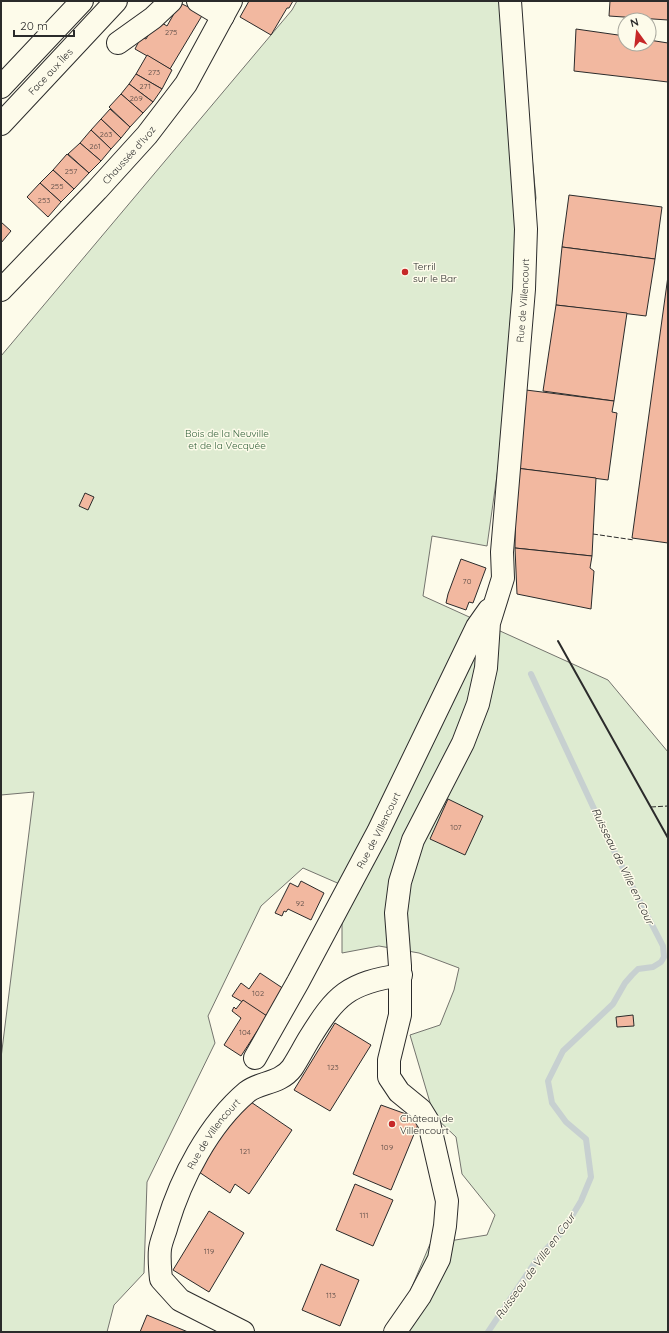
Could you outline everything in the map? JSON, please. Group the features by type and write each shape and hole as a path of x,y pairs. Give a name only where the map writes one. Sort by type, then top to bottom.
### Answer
{"main road":[{"path":"1,87 82,1"},
{"name":"Face aux Îles","path":"1,124 116,1"},
{"path":"118,43 153,18 171,1"},
{"path":"198,1 227,9"},
{"name":"Rue de Villencourt","path":"395,1332 420,1296 439,1259 445,1226 447,1201 429,1123 421,1110 399,1092 389,1077 389,1060 400,1015 400,976 396,913 400,882 412,840 463,743 478,704 486,668 489,623 503,578 502,552 524,289 526,230 510,1"},
{"name":"Chaussée d'Ivoz","path":"1,290 97,190 147,135 186,84 227,9"},
{"name":"Rue de Villencourt","path":"255,1058 298,982 378,832 477,627 496,599"},
{"name":"Rue de Villencourt","path":"243,1332 180,1300 161,1279 160,1248 175,1199 214,1127 229,1109 249,1090 274,1081 291,1069 323,1016 338,998 356,986 379,978 400,976"}],"green space":[{"name":"Bois de la Neuville et de la Vecquée","path":"297,1 517,1 536,198 487,546 432,536 423,596 608,680 668,752 668,1332 393,1332 430,1244 487,1235 495,1215 462,1174 456,1137 434,1116 410,1035 440,1025 454,990 459,968 419,953 379,946 342,953 342,885 303,868 261,906 208,1016 215,1043 147,1182 144,1273 114,1305 107,1332 1,1332 1,1058 34,792 1,795 1,356 292,10"}],"building":[{"path":"249,1 293,1 289,8 287,8 271,35 240,17"},
{"path":"610,1 668,1 668,20 657,19 657,12 617,12 617,17 609,16"},
{"path":"180,3 203,14 170,69 135,49 141,37 146,39 157,20 167,26"},
{"path":"576,29 617,35 617,52 657,52 657,41 668,43 668,82 574,71"},
{"path":"147,55 172,70 162,89 136,74"},
{"path":"136,74 162,89 153,102 129,84"},
{"path":"129,84 153,102 143,113 121,94"},
{"path":"121,94 143,113 130,127 109,107"},
{"path":"110,109 130,127 121,138 101,119"},
{"path":"101,119 121,138 111,149 91,130"},
{"path":"91,130 111,149 101,161 80,143"},
{"path":"80,143 101,161 89,173 68,154"},
{"path":"67,154 89,173 74,189 53,170"},
{"path":"53,170 74,189 61,202 40,183"},
{"path":"40,183 61,202 48,217 27,197"},
{"path":"569,195 662,207 655,259 562,247"},
{"path":"1,222 11,231 1,243"},
{"path":"562,247 655,259 646,316 556,305"},
{"path":"668,276 668,543 632,538"},
{"path":"556,305 627,313 614,401 543,391"},
{"path":"526,390 614,401 612,412 617,413 608,480 516,468"},
{"path":"516,468 596,478 592,556 515,548"},
{"path":"85,493 94,497 88,510 79,506"},
{"path":"515,548 592,556 590,568 594,571 591,609 517,594"},
{"path":"461,559 486,568 473,603 469,602 466,610 446,603"},
{"path":"448,799 483,816 465,855 430,839"},
{"path":"301,881 324,893 311,920 288,909 286,912 284,911 282,916 275,913 290,883 298,887"},
{"path":"260,973 284,989 267,1016 232,996 241,983 249,989"},
{"path":"243,1000 267,1016 241,1056 224,1045 241,1018 232,1011 234,1007 236,1009"},
{"path":"633,1015 634,1026 617,1027 616,1017"},
{"path":"335,1023 371,1045 330,1111 294,1090"},
{"path":"245,1098 292,1130 249,1194 235,1184 230,1193 199,1172"},
{"path":"381,1105 406,1114 419,1122 391,1190 353,1174"},
{"path":"355,1184 393,1200 373,1246 336,1230"},
{"path":"209,1211 244,1233 209,1292 173,1270"},
{"path":"321,1264 359,1280 340,1326 302,1310"},
{"path":"147,1315 188,1332 140,1332"}],"waterway":[{"name":"Ruisseau de Ville en Cour","path":"488,1332 538,1258 563,1231 581,1201 591,1177 586,1139 566,1122 552,1103 548,1081 563,1051 613,1004 625,983 632,975 638,969 653,967 661,962 664,957 663,946 610,843 531,674"}],"fence":[{"path":"593,534 634,540"},
{"path":"651,807 668,806"}],"wall":[{"path":"558,641 668,838"}],"place":[{"name":"Terril sur le Bar","path":"405,272"},
{"name":"Château de Villencourt","path":"392,1124"}]}
